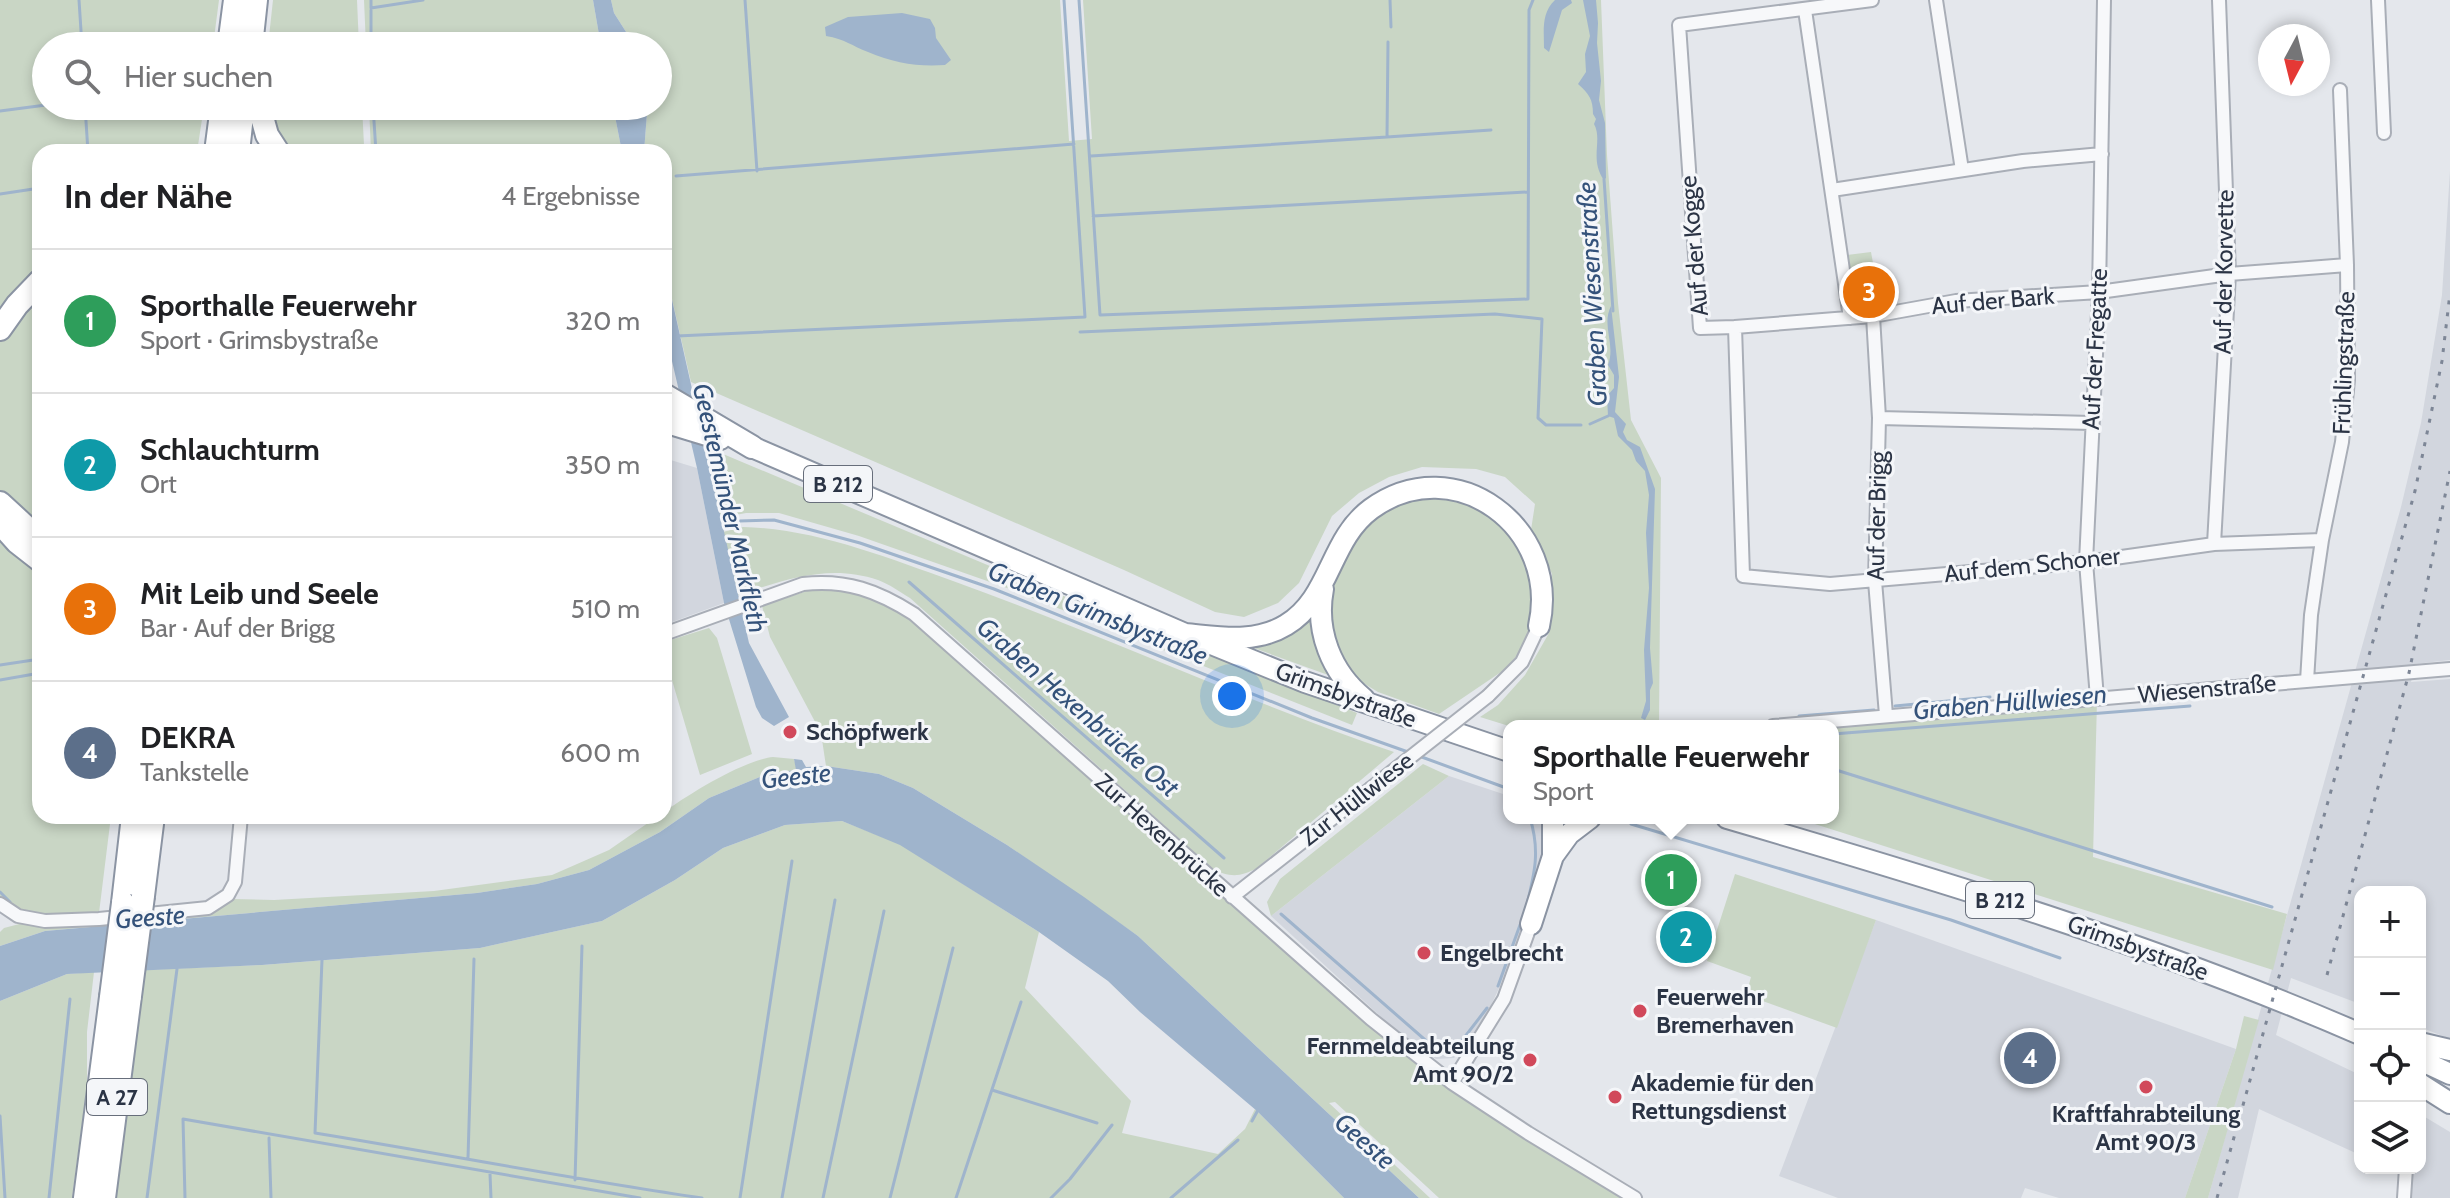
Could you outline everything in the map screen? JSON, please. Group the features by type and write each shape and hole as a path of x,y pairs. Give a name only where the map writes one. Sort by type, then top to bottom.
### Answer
{"highway":[{"path":"231,32 235,0"},
{"path":"253,32 256,0"},
{"path":"217,144 220,120"},
{"path":"239,144 241,120"},
{"path":"263,120 273,144"},
{"path":"0,329 32,289"},
{"path":"672,412 752,447"},
{"name":"B 212","path":"752,447 1185,634"},
{"path":"1185,634 1239,638 1269,633 1297,618 1317,595 1345,536 1372,508 1394,496 1419,490 1458,491 1482,500 1504,514 1529,544 1541,580 1539,626"},
{"path":"0,503 15,518 32,528"},
{"path":"0,523 32,554"},
{"path":"1324,581 1320,613 1325,644 1339,673 1374,705"},
{"name":"Grimsbystraße","path":"1185,634 1305,682 1500,748"},
{"name":"A 27","path":"133,824 133,900"},
{"name":"A 27","path":"85,1198 120,997 133,900 151,824"},
{"path":"1531,924 1553,856 1553,824"},
{"path":"1553,856 1569,834 1582,824"},
{"name":"Grimsbystraße","path":"1747,824 2090,929 2357,1030"},
{"name":"A 27","path":"104,1198 120,997"},
{"path":"2330,1021 2354,1038"},
{"path":"2426,1044 2450,1050"},
{"path":"2426,1063 2450,1074"},
{"path":"2426,1088 2450,1103"}],"street":[{"path":"1850,318 1805,10 1872,0"},
{"path":"1936,0 1962,170"},
{"name":"Auf der Fregatte","path":"2097,698 2086,562 2099,292 2104,0"},
{"name":"Auf der Korvette","path":"2214,544 2229,274 2219,0"},
{"path":"2378,0 2384,133"},
{"name":"Auf der Kogge","path":"1743,576 1735,327 1700,328 1679,25 1805,10"},
{"name":"Frühlingstraße","path":"2307,681 2311,615 2322,540 2342,442 2348,380 2340,90"},
{"path":"1832,190 2023,161 2102,154"},
{"name":"Auf der Bark","path":"1735,327 1873,316 1956,301 2099,292 2229,274 2347,265"},
{"name":"Auf der Brigg","path":"1873,316 1879,418 1875,581 1886,715"},
{"path":"1879,418 2092,423"},
{"name":"Auf dem Schoner","path":"1743,576 1830,584 2086,562 2214,544 2322,540"},
{"name":"Zur Hexenbrücke","path":"672,631 803,584 827,582 870,589 893,600 914,614 1371,1019 1452,1083 1635,1198"},
{"name":"Zur Hüllwiese","path":"1232,897 1488,696 1522,662 1539,626"},
{"name":"Wiesenstraße","path":"1835,720 2450,669"},
{"path":"0,904 18,916 45,921 208,908 228,895 235,882 240,824"},
{"path":"1452,1083 1504,999 1531,924"},
{"path":"2404,1198 2406,1174"}],"shaded area":[{"path":"2450,171 2450,660 2415,664 2411,682 2450,679 2450,1039 2426,1029 2426,886 2354,886 2354,1002 2291,978 2276,1035 2354,1072 2354,1152 2259,1109 2238,1198 2208,1198 2401,507 2421,423 2442,295"},
{"path":"672,460 697,468 724,603 672,622"},
{"path":"1449,776 1503,794 1503,824 1545,824 1542,872 1501,984 1485,1018 1454,1058 1436,1059 1403,1037 1271,916"},
{"path":"1876,920 2236,1049 2185,1198 2059,1198 2025,1188 2021,1198 1838,1198 1779,1176"},
{"path":"2426,1118 2450,1132 2450,1198 2410,1198 2412,1174 2426,1174"}],"green space":[{"path":"0,0 219,0 215,32 32,32 32,120 202,120 198,144 32,144 32,824 110,824 99,913 50,917 0,903"},
{"path":"273,0 357,0 358,32 270,32"},
{"path":"364,0 593,0 599,32 365,32"},
{"path":"611,0 1060,0 1069,141 1092,139 1083,0 1601,0 1607,155 1631,420 1661,478 1659,720 1503,720 1503,724 1480,717 1498,705 1525,675 1549,633 1552,574 1531,530 1535,504 1505,477 1476,469 1422,467 1389,477 1359,493 1332,516 1299,583 1278,603 1244,617 1215,612 691,382 672,299 672,144 645,144 646,120 672,120 672,32 626,32 614,13"},
{"path":"273,120 363,120 364,144 287,144"},
{"path":"370,120 616,120 620,144 371,144"},
{"path":"1871,252 1875,274 1851,278 1847,255"},
{"path":"704,446 1016,577 1357,713 1352,725 1010,589 859,536 779,513 746,513 720,518"},
{"path":"1417,495 1473,501 1515,532 1538,588 1531,633 1521,651 1504,670 1439,714 1378,692 1353,677 1337,657 1326,605 1342,553 1375,511"},
{"path":"743,527 824,539 902,563 1008,601 1394,752 1257,868 1240,875 1229,875 1212,868 910,598 890,586 860,575 824,573 790,579 738,595 723,532"},
{"path":"835,588 863,592 909,619 1366,1023 1451,1090 1624,1198 1439,1198 1335,1102 1329,1103 1430,1198 1419,1198 1138,936 1007,845 913,788 879,774 826,766 821,733 770,637 762,606 807,591"},
{"path":"1316,604 1342,680 1240,643"},
{"path":"709,628 717,638 752,754 700,775 672,680 672,640"},
{"path":"2097,701 2093,857 2287,914 2273,970 1815,824 1839,824 1839,725"},
{"path":"761,759 794,759 797,770 767,774 709,798 672,824 672,807 717,779"},
{"path":"1423,764 1449,776 1271,916 1267,902 1280,879"},
{"path":"842,821 900,844 1039,932 1025,988 1131,1101 1122,1133 1218,1154 1245,1129 1255,1109 1344,1198 114,1198 142,970 262,965 480,948 602,921 675,880 723,848 785,825"},
{"path":"646,824 672,824 589,870 537,884 477,893 45,931 0,946 0,932 4,928 27,922 209,912 232,899 274,900 434,891 552,875 609,850"},
{"path":"1735,874 1876,920 1837,1028 1746,995 1751,977 1707,961"},
{"path":"94,972 87,1032 87,1086 72,1198 0,1198 0,1001 67,974"},
{"path":"2244,1016 2259,1020 2208,1198 2185,1198 2236,1049"}],"water":[{"path":"593,0 611,0 614,13 626,32 599,32"},
{"path":"1555,0 1571,0 1572,3 1562,10 1549,52 1544,48 1544,22"},
{"path":"1583,0 1596,0 1601,81 1599,100 1605,123 1604,180 1597,165 1596,119 1592,104 1588,94 1578,84 1586,72 1585,54 1590,36"},
{"path":"902,13 930,19 936,38 951,60 945,65 906,63 826,36 825,27 848,17"},
{"path":"616,120 646,120 645,144 620,144"},
{"path":"672,300 749,643 789,717 774,726 762,718 756,707 724,603 672,361"},
{"path":"1611,306 1619,377 1615,412 1626,424 1623,432 1627,440 1640,447 1655,489 1650,648 1653,683 1650,710 1645,720 1641,718 1646,701 1644,650 1649,588 1646,533 1649,495 1645,471 1632,450 1618,436 1614,418 1608,416 1607,396 1614,388 1614,375 1608,365 1607,321"},
{"name":"Geeste","path":"794,759 802,760 806,767 826,766 879,774 913,788 1007,845 1084,897 1138,936 1419,1198 1344,1198 1257,1111 1108,981 1039,932 900,845 842,821 785,825 723,848 675,880 602,921 480,948 262,965 67,974 0,1001 0,946 45,931 477,893 537,884 589,870 660,832 709,798 767,774 796,770"}],"waterway":[{"path":"79,0 81,32"},
{"path":"371,0 371,8 423,0"},
{"path":"745,0 757,171"},
{"path":"677,336 1085,317 1064,0"},
{"path":"1079,0 1100,315 1528,299 1529,10 1533,0"},
{"path":"1390,0 1391,27"},
{"path":"371,10 371,32"},
{"path":"1388,42 1387,137 1491,130"},
{"path":"0,111 32,107"},
{"path":"86,120 87,144"},
{"path":"374,120 375,144"},
{"path":"1091,156 1387,137"},
{"path":"676,176 1074,144"},
{"name":"Graben Wiesenstraße","path":"1604,179 1613,311"},
{"path":"0,194 32,189"},
{"path":"1093,216 1528,192"},
{"path":"1080,332 1495,314 1542,319 1538,418 1546,425 1581,425"},
{"path":"1590,424 1608,416"},
{"name":"Graben Grimsbystraße","path":"719,527 739,521 774,520 860,543 994,589 1312,718 1408,752"},
{"name":"Graben Hexenbrücke Ost","path":"909,582 1224,858"},
{"path":"0,665 32,660"},
{"path":"0,680 32,674"},
{"path":"1895,706 1990,697"},
{"name":"Graben Hüllwiesen","path":"1839,734 2190,706"},
{"path":"1799,716 1874,710"},
{"name":"Graben Grimsbystraße","path":"1419,756 1503,787"},
{"path":"1839,771 2272,907"},
{"path":"1527,904 1535,861 1531,824"},
{"name":"Graben Grimsbystraße","path":"1631,824 1951,920 2060,958"},
{"path":"740,1198 792,861"},
{"path":"0,892 10,902"},
{"path":"782,1198 835,900"},
{"path":"823,1198 884,911"},
{"path":"1281,914 1439,1052 1457,1047 1487,1008"},
{"path":"1498,986 1520,925"},
{"path":"575,1180 582,946"},
{"path":"890,1198 953,948"},
{"path":"468,1158 474,959"},
{"path":"322,960 315,1133 702,1198"},
{"path":"147,1198 177,969"},
{"path":"49,1198 70,999"},
{"path":"956,1198 1021,1002"},
{"path":"992,1090 1097,1123"},
{"path":"1252,1121 1258,1110"},
{"path":"0,1116 5,1198"},
{"path":"185,1198 183,1119 640,1198"},
{"path":"1051,1198 1112,1125"},
{"path":"269,1138 271,1198"},
{"path":"1171,1198 1238,1140"},
{"path":"490,1174 491,1198"}],"railway":[{"path":"2217,1198 2415,491 2442,361 2450,293"},
{"path":"2327,975 2409,673 2450,471"}],"place":[{"name":"Mit Leib und Seele","path":"1869,292"},
{"name":"Schöpfwerk","path":"790,732"},
{"name":"Sporthalle Feuerwehr","path":"1671,880"},
{"name":"Schlauchturm","path":"1686,937"},
{"name":"Engelbrecht","path":"1424,953"},
{"name":"Feuerwehr Bremerhaven","path":"1640,1011"},
{"name":"DEKRA","path":"2030,1058"},
{"name":"Fernmeldeabteilung Amt 90/2","path":"1530,1060"},
{"name":"Kraftfahrabteilung Amt 90/3","path":"2146,1087"},
{"name":"Akademie für den Rettungsdienst","path":"1615,1097"}],"water label":[{"name":"Geestemünder Markfleth","path":"730,508"}]}
